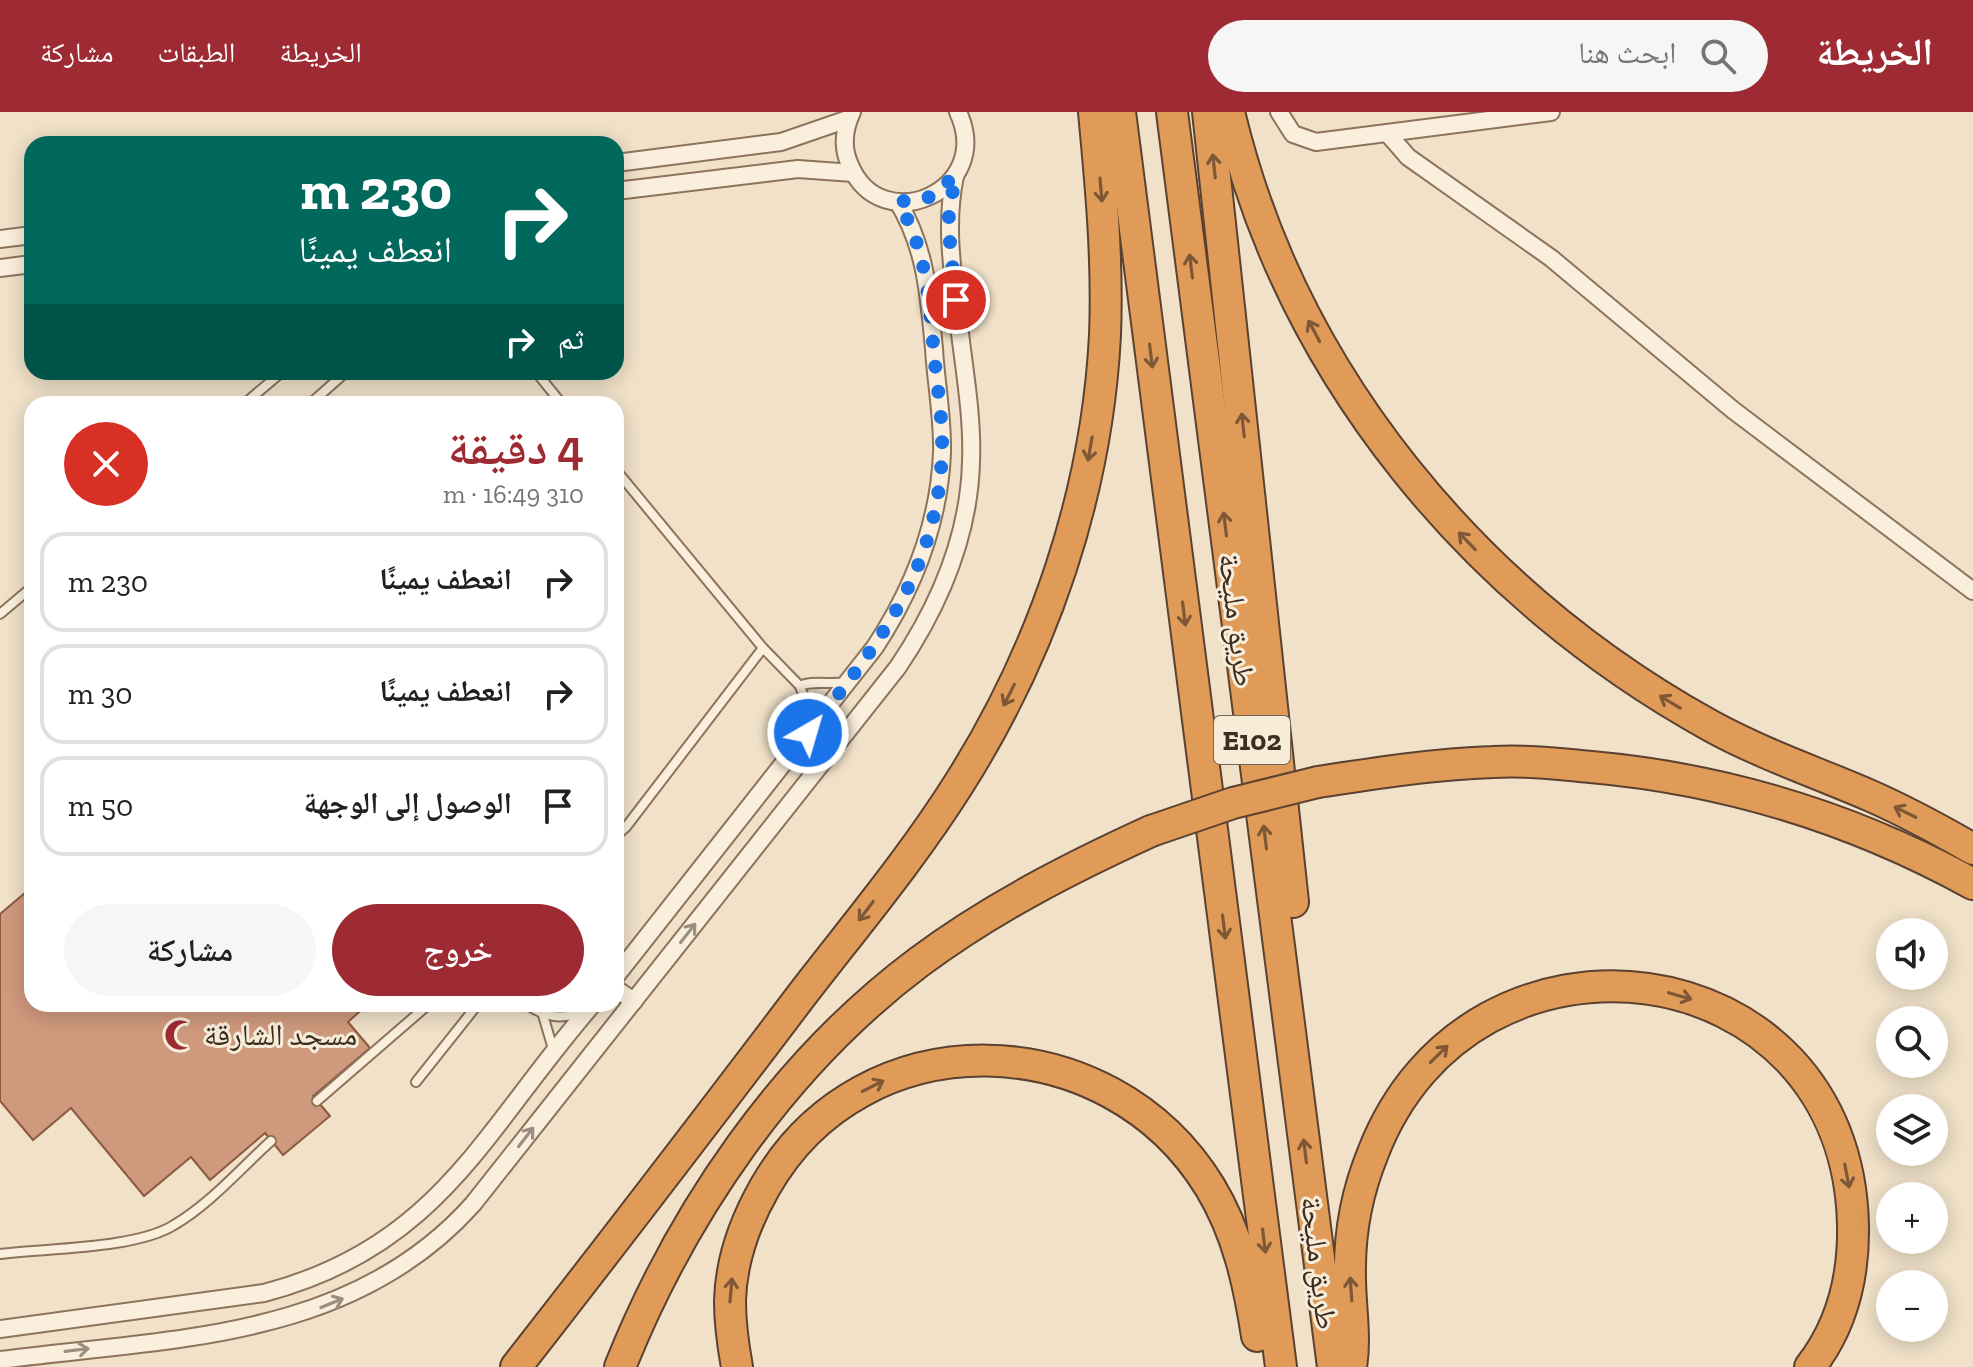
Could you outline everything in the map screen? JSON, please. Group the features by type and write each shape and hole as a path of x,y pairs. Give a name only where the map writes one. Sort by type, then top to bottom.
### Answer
{"highway":[{"path":"516,1367 924,833 989,733 1016,679 1061,568 1077,510 1099,394 1105,336 1104,220 1094,112"},
{"name":"طريق مليحة","path":"1120,112 1281,1367"},
{"name":"طريق مليحة","path":"1172,112 1333,1367"},
{"path":"1208,112 1296,928 1297,1088"},
{"path":"1229,112 1263,221 1295,295 1333,365 1400,465 1487,562 1555,622 1671,703 1753,748 1907,813 1973,849"},
{"path":"620,1367 639,1319 681,1238 730,1161 786,1089 849,1023 918,963 973,925 1078,865 1151,831 1233,803 1318,782 1496,762 1556,764 1661,776 1735,791 1837,821 1907,849 1973,884"},
{"path":"1351,1367 1354,1333 1350,1245 1355,1212 1374,1149 1406,1092 1450,1043 1494,1013 1543,994 1596,986 1652,989 1682,995 1737,1019 1785,1056 1822,1103 1846,1169 1853,1210 1853,1238 1851,1265 1841,1310 1827,1343 1810,1367"},
{"path":"737,1367 731,1334 730,1299 734,1265 743,1232 757,1201 772,1174 796,1143 819,1120 849,1098 883,1081 919,1068 956,1061 994,1059 1043,1066 1102,1087 1134,1105 1164,1128 1189,1157 1228,1220 1241,1256 1264,1367"}],"street":[{"path":"0,1360 245,1329 301,1315 358,1292 413,1260 455,1225 898,667 942,592 966,512 971,462 969,418 949,247 955,176 966,145 958,112"},
{"path":"1279,112 1287,128 1308,141 1324,142 1551,112"},
{"path":"850,116 844,141 853,173 877,195 898,202 930,197 955,176"},
{"path":"624,162 781,142 850,116"},
{"path":"1388,134 1408,157 1551,258 1757,429 1973,591"},
{"path":"624,190 798,169 853,173"},
{"path":"624,966 850,681 890,624 915,574 931,524 942,450 927,276 914,233 898,202"},
{"path":"0,239 24,236"},
{"path":"0,268 24,265"},
{"path":"624,994 634,1001"},
{"path":"0,1329 264,1293 345,1265 407,1225 444,1191 586,1012"},
{"path":"550,1060 570,1081"}],"lane":[{"path":"254,396 272,380"},
{"path":"319,396 337,380"},
{"path":"542,380 556,396"},
{"path":"624,480 763,648 800,686 809,713 808,733"},
{"path":"0,614 24,594"},
{"path":"624,825 763,648"},
{"path":"800,686 805,683 827,685 850,681"},
{"path":"317,1101 420,1012"},
{"path":"416,1082 472,1012"},
{"path":"538,1012 570,1016 579,1012"},
{"path":"543,1015 550,1060"},
{"path":"0,1254 136,1239 165,1230 183,1219 271,1141"}],"building":[{"name":"مسجد الشارقة","path":"24,894 24,1012 359,1012 348,1022 370,1048 313,1096 330,1116 283,1155 265,1133 210,1180 191,1157 144,1196 71,1108 33,1140 0,1101 0,914"}],"place":[{"name":"مسجد الشارقة","path":"180,1035"}],"route":[{"path":"808,733 859,670 890,624 915,574 931,524 942,450 927,276 914,233 898,202 920,201 930,197 940,192 955,176 948,223 956,300"}]}
